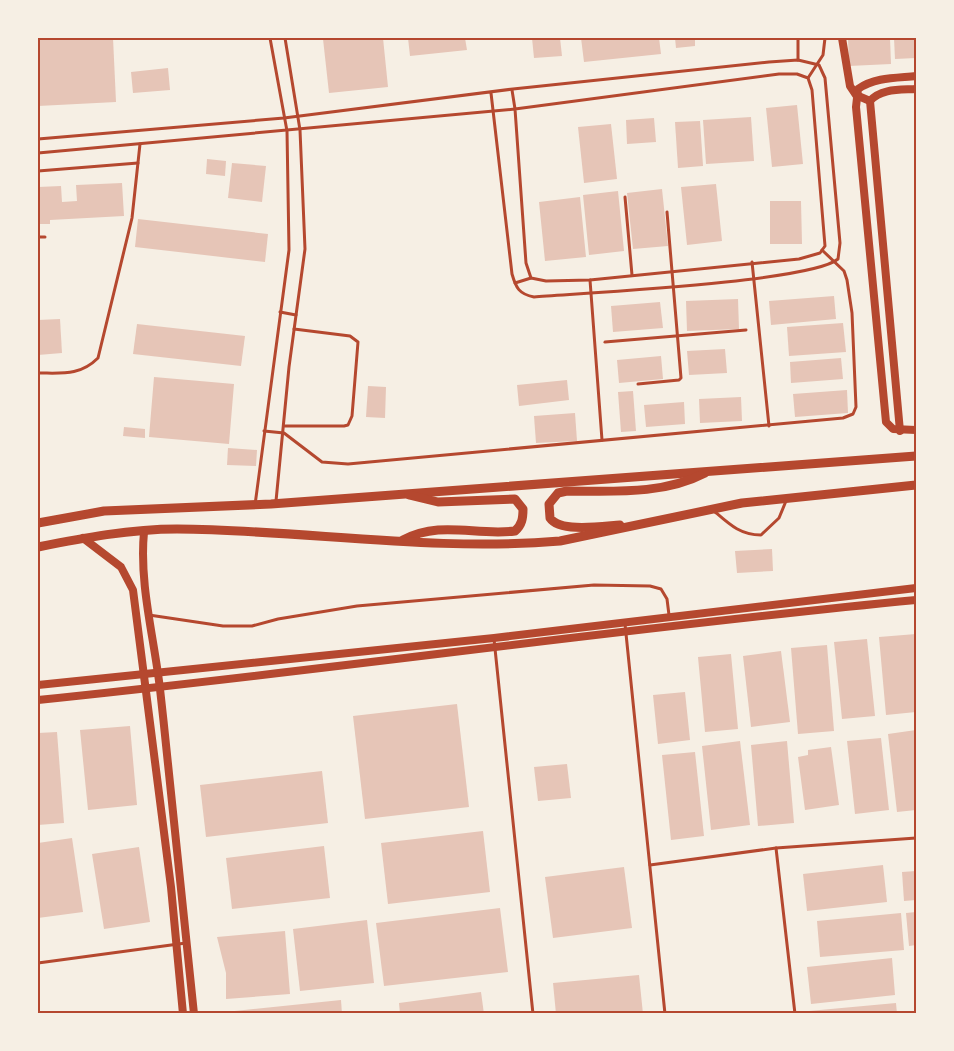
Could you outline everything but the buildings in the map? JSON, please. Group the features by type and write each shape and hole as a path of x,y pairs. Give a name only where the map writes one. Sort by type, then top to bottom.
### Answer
{"main road":[{"path":"38,524 104,511 276,504 916,456"},
{"path":"648,524 567,526 552,522 548,512 549,504 558,493 567,491 626,491 665,487 685,483 708,471"},
{"path":"38,547 83,538 175,529 400,541 532,544 560,541 648,524 710,509 787,498 916,485"},
{"path":"400,541 435,529 515,530 519,528 523,517 523,509 514,499 438,502 404,493"}],"street":[{"path":"842,38 847,79 856,95 870,101"},
{"path":"916,76 879,79 866,83 858,89 856,95 886,422 893,430 916,430"},
{"path":"900,431 870,101 875,95 886,91 916,88"},
{"path":"871,265 884,264"},
{"path":"144,532 143,562 160,688 194,1014"},
{"path":"83,538 121,567 130,580 144,672 183,1014"},
{"path":"625,628 669,619 916,588"},
{"path":"38,685 144,672 495,642 916,600"},
{"path":"38,700 160,688 495,642"}],"lane":[{"path":"254,505 289,250 286,131 270,38"},
{"path":"276,504 294,328 305,249 300,130 285,38"},
{"path":"798,38 798,60"},
{"path":"808,78 819,65 823,55 825,38"},
{"path":"38,138 284,118 512,90 798,60 819,65"},
{"path":"491,93 515,284 518,290 524,295 534,297 674,286 754,278 821,268 836,262 840,256 825,78 819,65"},
{"path":"38,153 514,109 779,74 797,74 808,78"},
{"path":"515,284 532,278 546,281 590,280 812,257 822,250 826,246 826,237 812,90 808,78"},
{"path":"512,90 526,263 532,278"},
{"path":"38,373 72,372 88,368 98,358 132,218 140,144"},
{"path":"38,171 138,163"},
{"path":"624,197 632,275"},
{"path":"638,384 681,379 668,212"},
{"path":"38,237 45,236"},
{"path":"264,431 284,433 313,458 322,462 337,464 844,418 853,414 856,407 852,313 844,271 822,250"},
{"path":"752,262 769,426"},
{"path":"590,280 602,440"},
{"path":"280,312 296,315"},
{"path":"285,426 344,426 348,425 352,416 358,342 350,336 294,328"},
{"path":"605,342 746,330"},
{"path":"710,509 735,529 748,535 760,535 779,518 787,498"},
{"path":"149,615 223,626 252,626 278,619 357,606 594,585 650,586 661,590 667,599 669,619"},
{"path":"625,628 665,1014"},
{"path":"495,642 533,1014"},
{"path":"650,865 776,848 916,838"},
{"path":"776,848 795,1014"},
{"path":"38,963 187,943"}]}
